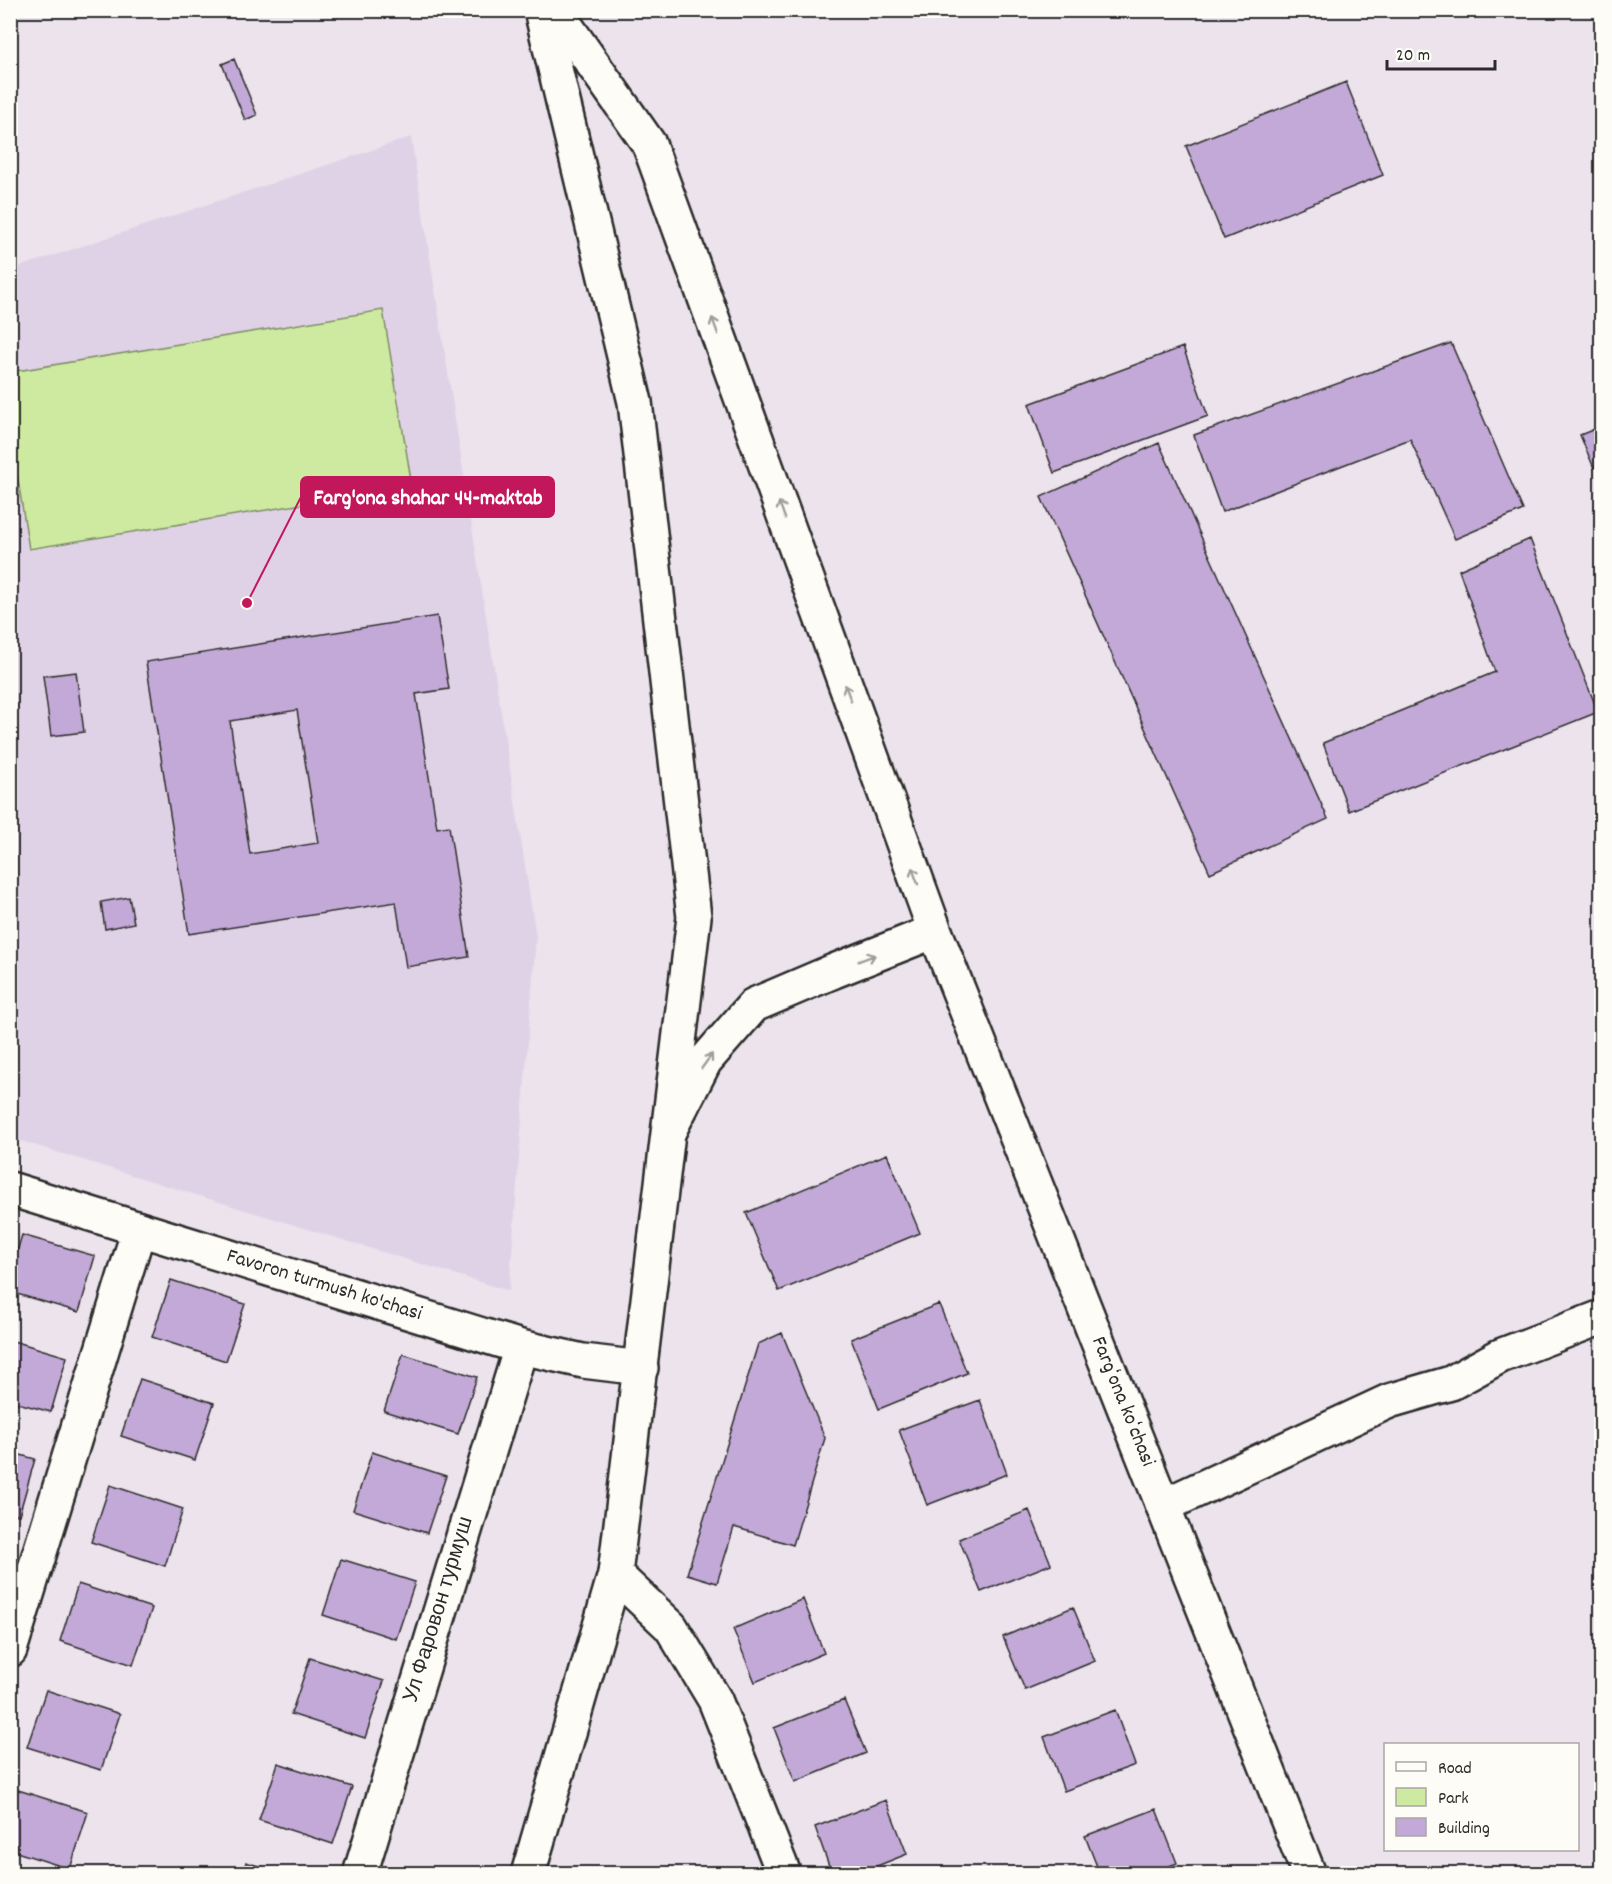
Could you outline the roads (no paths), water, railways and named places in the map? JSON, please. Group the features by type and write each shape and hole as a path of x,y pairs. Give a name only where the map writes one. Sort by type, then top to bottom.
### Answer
{"street":[{"path":"528,1874 615,1574 694,917 635,402 541,10"},
{"name":"Fargʻona koʻchasi","path":"555,10 649,144 935,931 1309,1874"},
{"path":"669,1130 705,1061 754,1005 935,931"},
{"name":"Favoron turmush ko'chasi","path":"10,1189 520,1347 583,1361 641,1368"},
{"path":"10,1650 139,1229"},
{"path":"1163,1506 1389,1401 1451,1383 1500,1356 1602,1317"},
{"name":"Ул Фаровон турмуш","path":"360,1874 520,1347"},
{"path":"615,1574 671,1627 715,1700 784,1874"}],"place":[{"name":"Farg'ona shahar 44-maktab","path":"247,603"}]}
